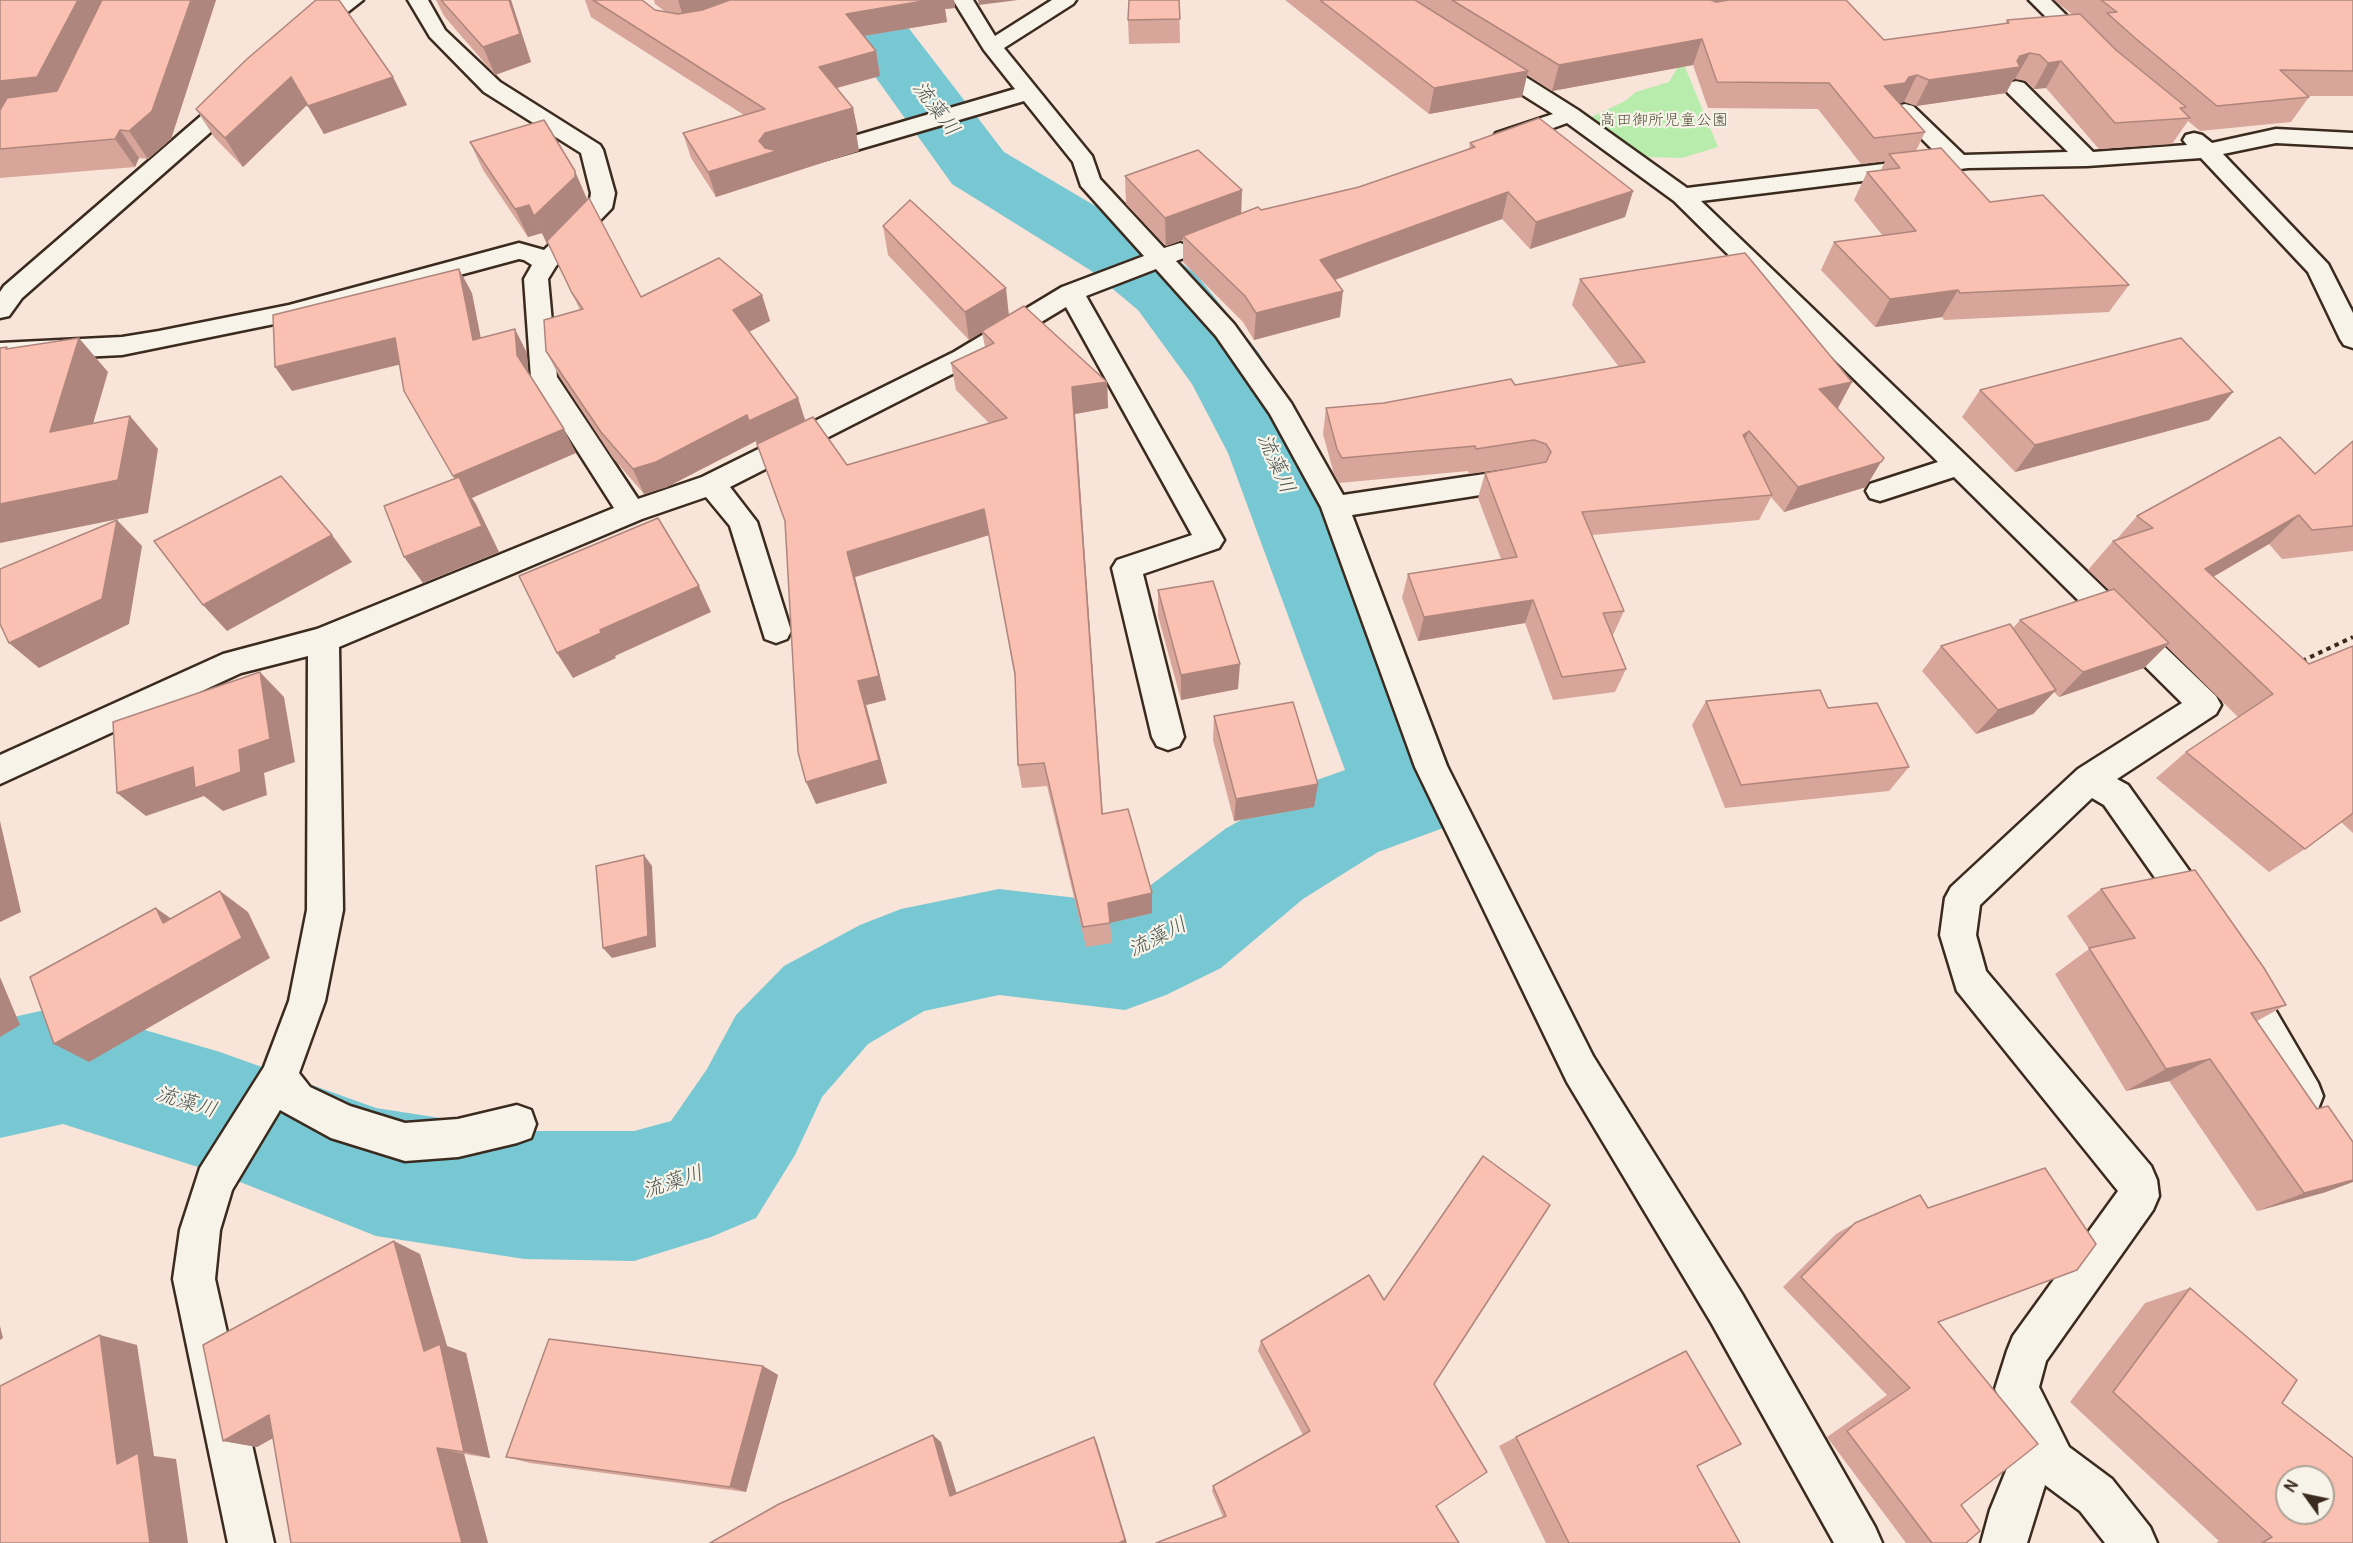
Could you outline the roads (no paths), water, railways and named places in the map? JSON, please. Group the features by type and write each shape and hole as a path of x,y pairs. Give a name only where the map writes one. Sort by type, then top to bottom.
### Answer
{"street":[{"path":"290,50 334,11 353,0"},
{"path":"418,0 437,33 492,87 592,150 603,193 600,208 546,262 536,279 544,378 632,512"},
{"path":"963,0 991,46 1084,161 1089,181 1156,260 1225,330 1281,410 1335,507 1431,766 1580,1070 1727,1309 1859,1543"},
{"path":"991,46 1008,38 1066,0"},
{"path":"2039,0 2102,62"},
{"path":"1470,51 1570,115 1682,196 2205,705 2091,779 1963,898 1958,935 1970,979 2137,1180 2139,1196 2028,1351 2017,1389 2053,1463 2096,1495 2134,1543"},
{"path":"0,310 13,292 254,81"},
{"path":"2016,88 2087,159"},
{"path":"791,162 1029,92"},
{"path":"1905,111 1958,162"},
{"path":"1482,146 1570,115"},
{"path":"2181,129 2207,151 2319,269 2353,339"},
{"path":"1682,196 1958,162 2087,159 2207,151 2276,136 2353,140"},
{"path":"0,770 234,663 323,640 632,512 712,484 963,358 1071,293 1203,243"},
{"path":"0,352 122,346 159,340 290,313 519,251 532,254 546,262"},
{"path":"1071,293 1209,540 1126,568 1168,737"},
{"path":"1880,491 1960,465"},
{"path":"1335,507 1527,478"},
{"path":"712,484 743,522 776,631"},
{"path":"251,1543 194,1279 200,1230 214,1182 270,1090 307,1001 325,910 323,640"},
{"path":"2091,779 2116,795 2202,916 2318,1121"},
{"path":"270,1090 345,1124 405,1142 458,1138 517,1124"},
{"path":"2004,1543 2013,1510 2042,1438"}],"waterway":[{"name":"流藻川","path":"0,1079 63,1065 220,1113 376,1172 524,1195 634,1196 711,1173 751,1112 779,1056 826,1005 901,963 999,942 1125,957 1180,931 1264,864 1339,819 1408,795 1273,453 1229,373 1167,292 1118,253 978,168 880,36 848,0"}],"park label":[{"name":"高田御所児童公園","path":"1664,121"}]}
